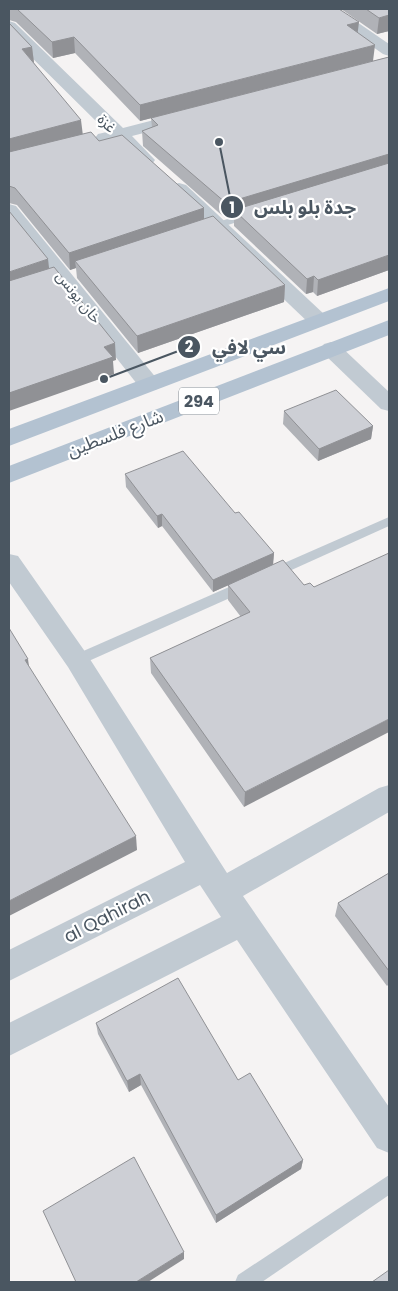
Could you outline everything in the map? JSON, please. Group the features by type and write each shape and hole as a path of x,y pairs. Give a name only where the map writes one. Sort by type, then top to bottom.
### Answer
{"main road":[{"name":"شارع فلسطين","path":"9,438 389,294"},
{"name":"شارع فلسطين","path":"9,475 389,327"}],"street":[{"path":"328,9 389,51"},
{"name":"غزة","path":"9,26 118,134 219,225 318,320"},
{"path":"91,142 202,113"},
{"name":"خان يونس","path":"9,210 149,384"},
{"path":"331,349 389,404"},
{"path":"9,563 77,660 205,867 389,1136"},
{"path":"222,892 389,797"},
{"name":"al Qahirah","path":"9,966 205,867"},
{"path":"9,1040 242,922"}],"lane":[{"path":"200,231 256,214"},
{"path":"77,660 389,521"},
{"path":"245,1282 389,1184"}],"building":[{"path":"17,9 339,9 359,22 347,25 375,45 140,105 74,37 52,42"},
{"path":"366,9 389,9 389,15 379,18"},
{"path":"9,23 32,47 22,49 81,120 9,139"},
{"path":"389,57 389,154 226,203 142,131 158,125 151,118"},
{"path":"91,132 99,141 122,135 204,208 69,253 15,188 9,186 9,152"},
{"path":"389,163 389,255 318,280 314,276 307,279 234,210"},
{"path":"9,211 48,259 9,272"},
{"path":"213,216 285,285 137,336 75,261"},
{"path":"54,267 115,343 104,347 113,357 9,393 9,281"},
{"path":"336,390 373,426 319,449 284,411"},
{"path":"183,451 235,513 239,512 274,553 213,580 162,514 157,516 125,474"},
{"path":"389,553 389,719 245,792 150,658 250,612 228,585 283,560 304,585 310,583 314,587"},
{"path":"9,628 28,659 25,660 136,836 9,901"},
{"path":"389,873 389,971 338,903"},
{"path":"178,978 238,1080 250,1073 303,1160 216,1215 140,1074 127,1081 96,1023"},
{"path":"134,1157 184,1252 136,1282 76,1282 43,1211"},
{"path":"389,1270 389,1282 372,1282"}],"place":[{"name":"جدة بلو بلس","path":"219,142"},
{"name":"سي لافي","path":"104,379"}]}
